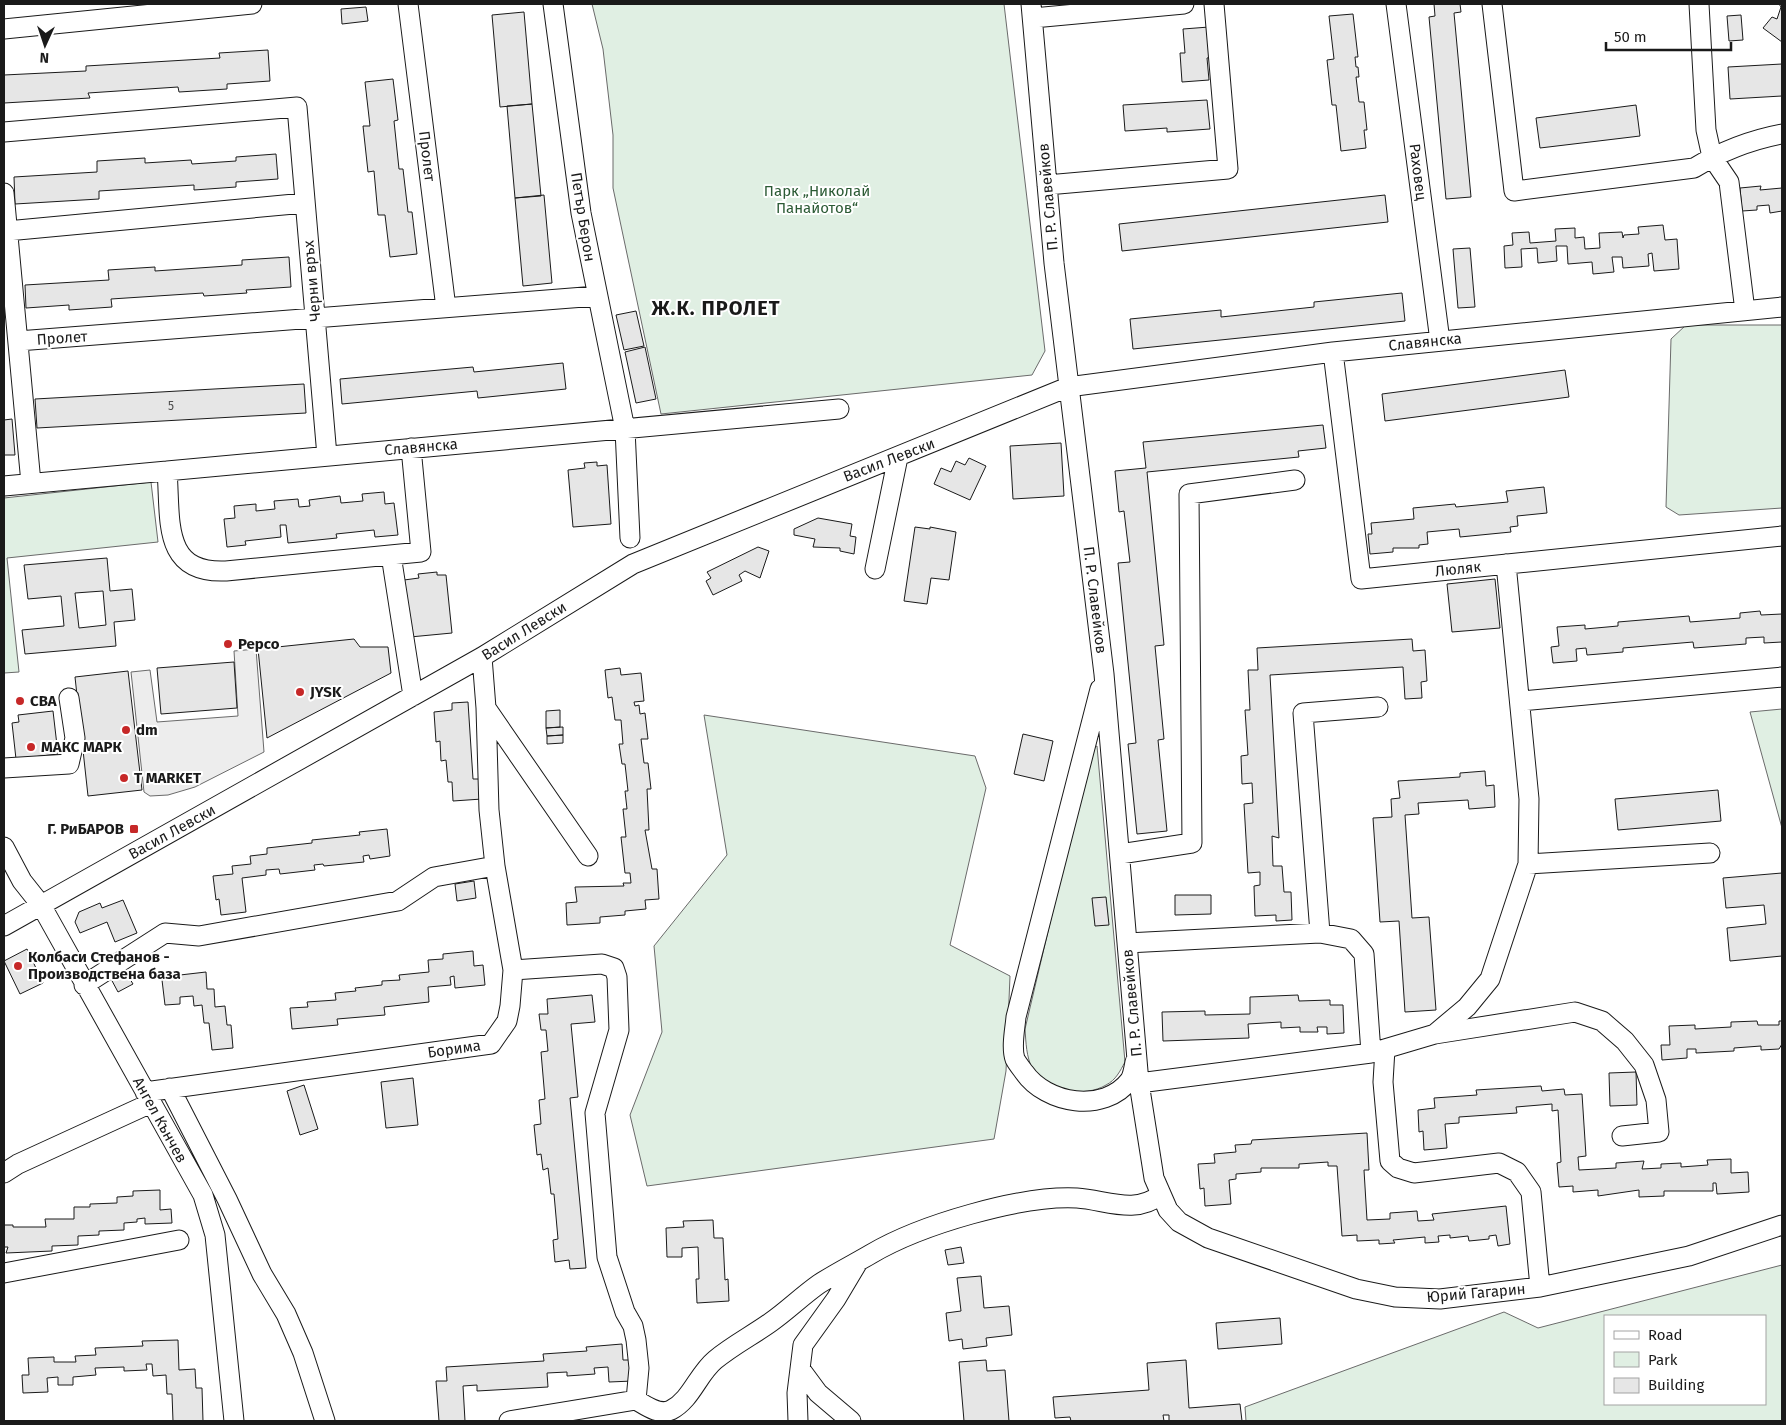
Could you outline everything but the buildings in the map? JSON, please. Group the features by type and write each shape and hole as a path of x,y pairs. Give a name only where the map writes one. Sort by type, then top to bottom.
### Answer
{"street":[{"path":"4,29 155,9 252,4"},
{"name":"Пролет","path":"408,4 446,308"},
{"name":"Петър Берон","path":"554,4 581,213 625,429 630,538"},
{"path":"1032,11 1184,4"},
{"path":"1047,185 1228,169 1214,4"},
{"name":"Раховец","path":"1396,4 1440,341"},
{"path":"1492,4 1514,190 1694,168 1712,157 1750,140 1782,134"},
{"path":"1699,4 1706,130 1712,157 1729,182 1745,311"},
{"name":"П. Р. Славейков","path":"1032,11 1047,185 1068,387 1104,674 1139,1083 1154,1178 1160,1195"},
{"name":"Черни връх","path":"4,132 297,107 327,456"},
{"name":"Пролет","path":"4,193 31,483"},
{"path":"7,231 305,204"},
{"path":"315,318 597,296"},
{"name":"Славянска","path":"1068,387 1333,352 1782,307"},
{"name":"Пролет","path":"18,341 315,318"},
{"name":"Люляк","path":"1333,352 1362,579 1782,536"},
{"name":"Васил Левски","path":"4,926 482,657 633,564 1068,387"},
{"name":"Славянска","path":"4,486 839,409"},
{"path":"167,471 173,542 179,554 191,566 208,572 226,571 421,552 411,448"},
{"path":"875,569 898,457"},
{"path":"1120,854 1192,843 1189,494 1295,480"},
{"path":"391,555 413,696"},
{"path":"1434,1034 1467,1007 1490,979 1528,864 1529,799 1521,701 1506,564"},
{"name":"Борима","path":"4,1173 148,1097 170,1088 491,1044 507,1021 513,970 495,866 489,810 486,708 482,657"},
{"path":"1104,674 1016,1017 1015,1059 1030,1080 1054,1097 1068,1101 1098,1099 1112,1094 1130,1079 1137,1056"},
{"path":"1521,701 1782,677"},
{"path":"4,768 69,764 76,738 69,698"},
{"path":"1320,933 1303,713 1378,707"},
{"path":"486,708 588,856"},
{"name":"Ангел Кънчев","path":"4,847 22,881 41,905 203,1196 215,1235 234,1421"},
{"path":"1528,864 1710,853"},
{"path":"84,985 165,933 199,936 398,901 434,877 495,866"},
{"path":"1127,943 1320,933 1351,939 1364,954 1383,1082 1390,1161 1398,1168 1414,1173 1499,1163 1517,1172 1531,1192 1540,1287"},
{"path":"513,970 602,964 614,968 617,977 619,1030 595,1113 608,1257 625,1312 634,1326 639,1368 636,1400"},
{"path":"1139,1083 1378,1051 1434,1034 1575,1012 1602,1021 1625,1041 1644,1065 1656,1100 1659,1132 1622,1136"},
{"path":"170,1088 227,1199 262,1274 286,1314 303,1353 325,1421"},
{"path":"509,1421 636,1400 654,1410 668,1412 680,1405 714,1361 771,1322 818,1285 859,1261 918,1232 973,1212 1044,1199 1068,1198 1139,1206 1150,1203 1160,1195"},
{"name":"Юрий Гагарин","path":"1160,1195 1168,1210 1179,1222 1208,1238 1356,1289 1395,1297 1440,1299 1540,1287 1689,1256 1782,1225"},
{"path":"4,1273 179,1240"},
{"path":"798,1421 797,1394 804,1345 836,1299 859,1261"},
{"path":"801,1370 818,1393 851,1421"}],"green space":[{"name":"Парк „Николай Панайотов“","path":"592,4 1004,4 1045,351 1032,375 661,414 613,188 613,135 603,49"},
{"path":"1686,325 1782,325 1782,508 1679,515 1666,507 1671,339"},
{"path":"151,482 158,542 7,558 19,672 4,673 4,498"},
{"path":"1782,709 1782,828 1750,712"},
{"path":"704,715 975,756 986,788 950,945 1010,976 1006,1071 994,1139 647,1186 630,1115 662,1032 654,946 727,855"},
{"path":"1097,746 1125,1062 1117,1075 1109,1083 1097,1089 1077,1092 1047,1083 1033,1070 1028,1055 1025,1029 1091,749"},
{"path":"1782,1265 1782,1421 1246,1421 1245,1407 1504,1312 1538,1328"}],"shaded area":[{"path":"256,649 264,752 195,787 168,795 150,796 144,792 131,672 150,670 157,722 238,716 234,651"}],"place":[{"name":"Pepco","path":"228,644"},
{"name":"JYSK","path":"300,692"},
{"name":"CBA","path":"20,701"},
{"name":"dm","path":"126,730"},
{"name":"МАКС МАРК","path":"31,747"},
{"name":"T MARKET","path":"124,778"},
{"name":"Г. РиБАРОВ","path":"134,829"},
{"name":"Колбаси Стефанов - Производствена база","path":"18,966"}],"district":[{"name":"Ж.К. ПРОЛЕТ","path":"716,308"}]}
